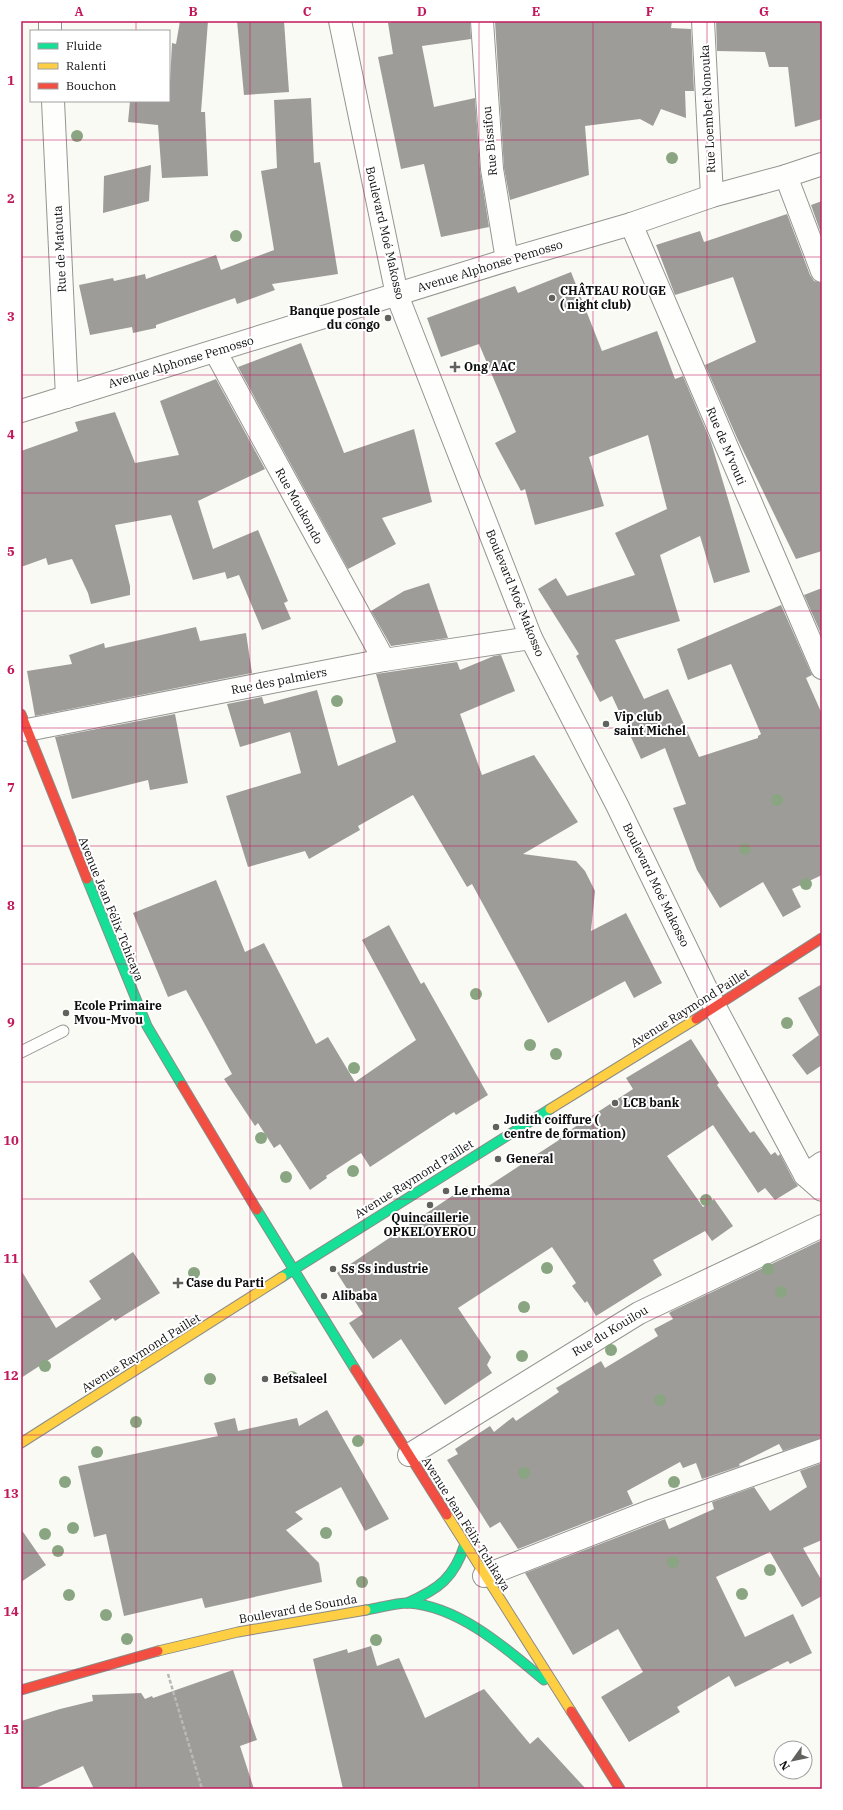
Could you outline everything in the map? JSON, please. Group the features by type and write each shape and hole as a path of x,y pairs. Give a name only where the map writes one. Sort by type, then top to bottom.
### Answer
{"main road":[{"name":"Avenue Jean Félix Tchicaya","path":"24,722 147,1026 292,1270"},
{"name":"Avenue Raymond Paillet","path":"21,1443 292,1270 715,1007 822,938"},
{"name":"Avenue Jean Félix Tchikaya","path":"292,1270 620,1789"},
{"path":"408,1602 428,1594 452,1574 461,1559 465,1544"},
{"name":"Boulevard de Sounda","path":"21,1690 161,1650 245,1631 408,1602 434,1608 463,1620 498,1642 559,1692"}],"street":[{"name":"Boulevard Moé Makosso","path":"340,21 397,295 531,638 617,805 715,1007 813,1169 822,1190"},
{"name":"Rue Bissifou","path":"482,21 492,168 507,260"},
{"name":"Rue Loembet Nonouka","path":"703,21 712,196"},
{"name":"Rue de Matouta","path":"53,102 67,397"},
{"name":"Avenue Alphonse Pemosso","path":"21,411 507,260 631,224 712,196 786,176 822,164"},
{"path":"786,176 822,271"},
{"name":"Rue de M'vouti","path":"631,224 822,668"},
{"name":"Rue Moukondo","path":"215,351 384,660"},
{"name":"Rue des palmiers","path":"24,722 384,660 531,638"},
{"name":"Rue du Kouilou","path":"409,1455 639,1313 822,1226"},
{"path":"484,1576 653,1510 822,1450"}],"lane":[{"path":"21,1052 63,1031"}],"path":[{"path":"161,1650 202,1789"}],"building":[{"path":"180,21 208,21 201,112 205,112 208,176 162,178 158,125 128,122 130,102 170,102 172,43 176,44"},
{"path":"237,21 284,21 289,92 244,95"},
{"path":"400,21 470,21 471,39 422,46 434,107 475,98 480,170 489,227 441,237 424,164 401,169 378,57 393,54 388,23"},
{"path":"495,21 672,21 671,28 691,29 694,91 685,91 686,118 661,109 653,126 640,119 585,126 589,175 510,200 504,168"},
{"path":"716,21 822,21 822,119 795,127 788,67 769,67 765,52 717,51"},
{"path":"311,98 314,163 320,162 338,274 272,284 275,290 237,304 235,298 156,325 156,328 133,333 132,327 90,335 79,285 113,278 114,281 145,274 146,279 216,255 221,270 274,250 261,171 277,168 274,100"},
{"path":"151,165 149,201 103,213 104,176"},
{"path":"822,201 822,236 811,205"},
{"path":"787,214 810,275 814,281 822,283 822,551 796,559 738,440 705,365 756,342 733,277 675,295 656,245 700,231 704,242"},
{"path":"571,272 602,351 657,331 675,379 683,376 711,442 750,572 714,583 700,536 660,555 680,621 615,640 644,699 668,689 699,757 758,738 761,734 731,664 688,680 677,649 781,605 812,675 806,678 822,714 822,875 792,889 801,907 783,917 763,882 720,908 697,870 673,808 686,804 665,748 641,759 612,696 600,702 576,656 579,654 538,589 556,578 567,596 635,575 615,533 667,509 648,435 589,457 604,506 535,525 525,489 521,491 495,443 516,432 479,344 441,357 427,318 515,286 518,293"},
{"path":"301,343 344,453 414,429 432,502 382,518 396,544 348,569 238,367"},
{"path":"216,379 265,469 198,501 213,549 258,530 288,601 284,603 291,619 262,630 239,575 227,579 225,572 193,580 171,515 115,525 130,586 130,595 91,604 88,593 72,559 48,565 46,558 21,567 21,451 78,431 75,422 115,412 135,463 179,455 160,401"},
{"path":"429,583 448,638 391,646 371,611 404,591"},
{"path":"822,588 822,636 804,595"},
{"path":"196,627 200,641 246,633 252,673 35,716 27,671 72,664 69,655 104,643 105,648"},
{"path":"501,655 515,691 460,714 482,775 534,755 578,822 523,854 576,861 585,871 595,891 591,931 626,913 662,983 634,998 625,981 548,1023 472,884 467,887 413,795 358,826 360,830 309,859 305,851 248,867 226,796 301,773 290,732 240,747 227,704 262,697 264,704 317,690 338,766 396,742 376,674 457,662 460,670 494,656"},
{"path":"175,714 188,783 150,790 148,780 72,799 55,737"},
{"path":"216,880 245,952 264,943 316,1044 328,1037 355,1082 416,1040 362,940 389,925 421,984 424,982 488,1095 456,1115 454,1112 370,1167 361,1153 326,1176 327,1178 310,1190 280,1144 274,1148 258,1123 255,1126 224,1079 232,1074 186,990 168,997 133,913"},
{"path":"822,984 822,1065 807,1075 792,1055 819,1035 798,998"},
{"path":"691,1039 719,1083 717,1085 750,1133 754,1131 771,1155 775,1152 778,1156 780,1154 798,1186 775,1200 765,1188 758,1193 713,1125 667,1156 703,1207 714,1199 733,1226 712,1241 705,1231 653,1260 662,1275 596,1316 587,1301 585,1303 572,1286 576,1283 552,1247 458,1308 491,1357 487,1365 492,1373 445,1405 401,1339 373,1359 349,1323 363,1314 337,1273 467,1186 473,1196 559,1140 558,1138 633,1089 626,1078"},
{"path":"822,1240 822,1438 783,1451 779,1444 739,1464 740,1466 702,1479 696,1463 683,1468 680,1462 627,1491 633,1504 518,1549 500,1522 490,1528 447,1460 458,1454 455,1449 490,1426 494,1432 513,1417 516,1421 559,1392 556,1388 601,1361 605,1368 658,1336 654,1329 673,1319 669,1313 672,1311"},
{"path":"133,1252 160,1293 115,1321 113,1318 21,1378 21,1270 56,1328 101,1299 89,1281"},
{"path":"327,1410 389,1519 365,1531 341,1487 295,1512 303,1519 286,1530 319,1563 322,1582 205,1608 202,1598 124,1616 106,1534 94,1537 78,1466 218,1436 214,1423 235,1418 238,1431 297,1418 299,1426"},
{"path":"822,1463 822,1540 803,1548 822,1581 822,1596 802,1607 770,1552 716,1577 745,1637 793,1614 812,1653 790,1664 788,1661 735,1687 729,1676 677,1707 680,1712 629,1742 601,1697 643,1672 618,1629 573,1655 525,1573 665,1519 669,1529 714,1509 712,1502 754,1487 770,1511 807,1487 800,1471"},
{"path":"21,1529 46,1565 21,1582"},
{"path":"371,1646 377,1666 399,1658 425,1718 484,1689 530,1744 538,1737 586,1789 343,1789 313,1659 347,1649 348,1653"},
{"path":"233,1670 257,1740 240,1746 254,1789 94,1789 83,1766 34,1789 21,1789 21,1721 93,1701 92,1695 141,1693 145,1699 152,1696 153,1698"}],"traffic: fast":[{"path":"87,879 147,1026 182,1085"},
{"path":"282,1277 550,1109"},
{"path":"257,1210 355,1369"},
{"path":"407,1603 428,1593 444,1581 456,1566 465,1544"},
{"path":"366,1610 408,1603 427,1606 446,1612 481,1631 514,1655 544,1680"}],"traffic: slow":[{"path":"550,1109 696,1019"},
{"path":"21,1443 282,1277"},
{"path":"447,1515 571,1711"},
{"path":"158,1651 238,1632 366,1610"}],"traffic: jam":[{"path":"21,714 87,879"},
{"path":"696,1019 822,938"},
{"path":"182,1085 257,1210"},
{"path":"355,1369 447,1515"},
{"path":"21,1690 158,1651"},
{"path":"571,1711 620,1789"}],"place":[{"name":"CHÂTEAU ROUGE ( night club)","path":"552,298"},
{"name":"Banque postale du congo","path":"388,318"},
{"name":"Ong AAC","path":"455,367"},
{"name":"Vip club saint Michel","path":"606,724"},
{"name":"Ecole Primaire Mvou-Mvou","path":"66,1013"},
{"name":"LCB bank","path":"615,1103"},
{"name":"Judith coiffure ( centre de formation)","path":"496,1127"},
{"name":"General","path":"498,1159"},
{"name":"Le rhema","path":"446,1191"},
{"name":"Quincaillerie OPKELOYEROU","path":"430,1205"},
{"name":"Ss Ss industrie","path":"333,1269"},
{"name":"Case du Parti","path":"178,1283"},
{"name":"Alibaba","path":"324,1296"},
{"name":"Betsaleel","path":"265,1379"}]}
